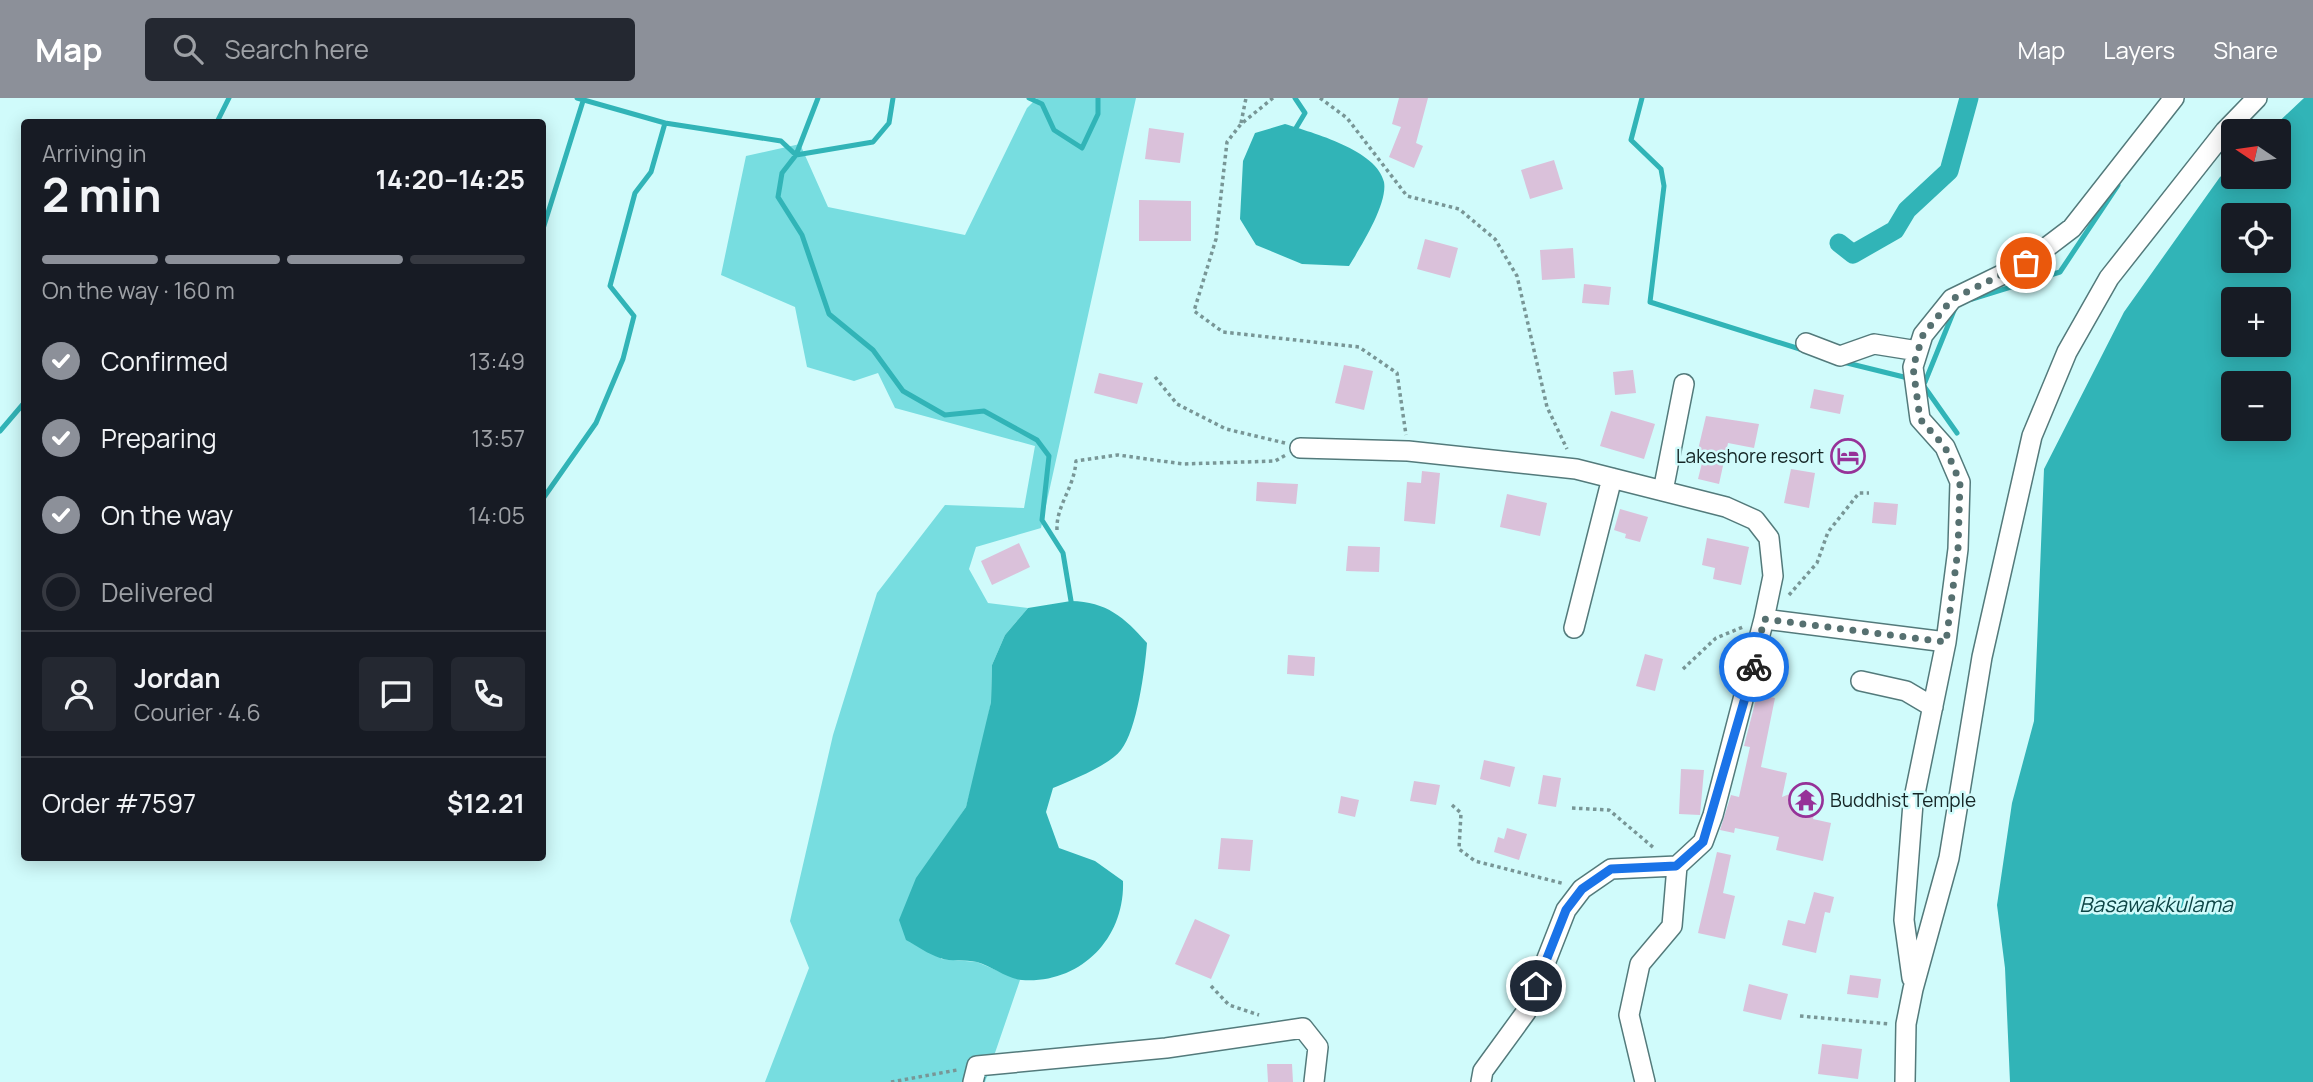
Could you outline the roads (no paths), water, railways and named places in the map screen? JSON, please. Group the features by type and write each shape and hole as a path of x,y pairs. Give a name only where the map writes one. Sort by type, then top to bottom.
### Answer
{"street":[{"path":"1913,989 1904,919 1913,803 1946,642 1958,549 1960,482 1945,447 1920,419 1913,367 1923,335 1952,299 2026,263 2072,228 2174,98"},
{"path":"1905,1082 1906,1024 1949,858 1982,657 2032,436 2067,352 2109,278 2225,131 2257,98"},
{"path":"1806,343 1840,356 1874,344 1918,351"},
{"path":"1663,491 1684,384"},
{"path":"1300,448 1408,451 1576,469 1726,507 1755,520 1769,538 1773,576 1764,619 1713,816 1703,842 1676,866 1611,869 1582,889 1566,910 1526,1012 1483,1071 1481,1082"},
{"path":"1574,628 1612,478"},
{"path":"1764,619 1946,642"},
{"path":"1861,681 1906,691 1933,707"},
{"path":"1645,1082 1629,1015 1640,964 1672,926 1676,866"},
{"path":"975,1074 1303,1028 1318,1047 1314,1082"}],"water":[{"name":"Basawakkulama","path":"2304,98 2313,98 2313,1082 2010,1082 2005,968 1997,905 2012,803 2034,721 2044,469 2124,312 2220,177 2221,189 2291,189 2291,119 2282,119"},
{"path":"1285,124 1327,138 1357,152 1379,171 1384,182 1378,214 1349,266 1302,264 1256,245 1240,219 1243,161 1255,133"},
{"path":"1071,601 1105,608 1122,619 1147,643 1139,699 1127,741 1108,762 1053,788 1046,812 1059,848 1095,861 1123,881 1122,902 1107,939 1095,954 1080,966 1043,979 1022,980 977,962 944,959 931,954 906,940 899,920 916,878 966,807 991,702 992,665 1005,635 1028,608"}],"waterway":[{"path":"218,119 229,98"},
{"path":"577,98 665,123 781,141 796,155 873,142 889,123 893,98"},
{"path":"818,98 796,155 782,173 778,197 802,235 829,314 873,350 903,391 945,415 984,411 1037,440 1049,456 1042,520 1063,553 1071,601"},
{"path":"1029,98 1042,104 1054,130 1082,148 1098,114 1098,98"},
{"path":"1295,98 1305,113 1296,128"},
{"path":"1642,98 1631,140 1661,169 1664,186 1650,302 1803,350"},
{"path":"1839,243 1853,254 1895,230 1907,210 1949,171 1969,98"},
{"path":"546,219 583,101"},
{"path":"546,494 596,423 623,359 634,316 610,286 635,193 651,172 665,123"},
{"path":"1972,299 2060,272 2118,185"},
{"path":"1925,382 1955,308"},
{"path":"1843,362 1912,379"},
{"path":"1921,382 1957,433"},
{"path":"0,431 21,406"}],"place":[{"name":"Lakeshore resort","path":"1848,456"},
{"name":"Buddhist Temple","path":"1806,800"}]}
